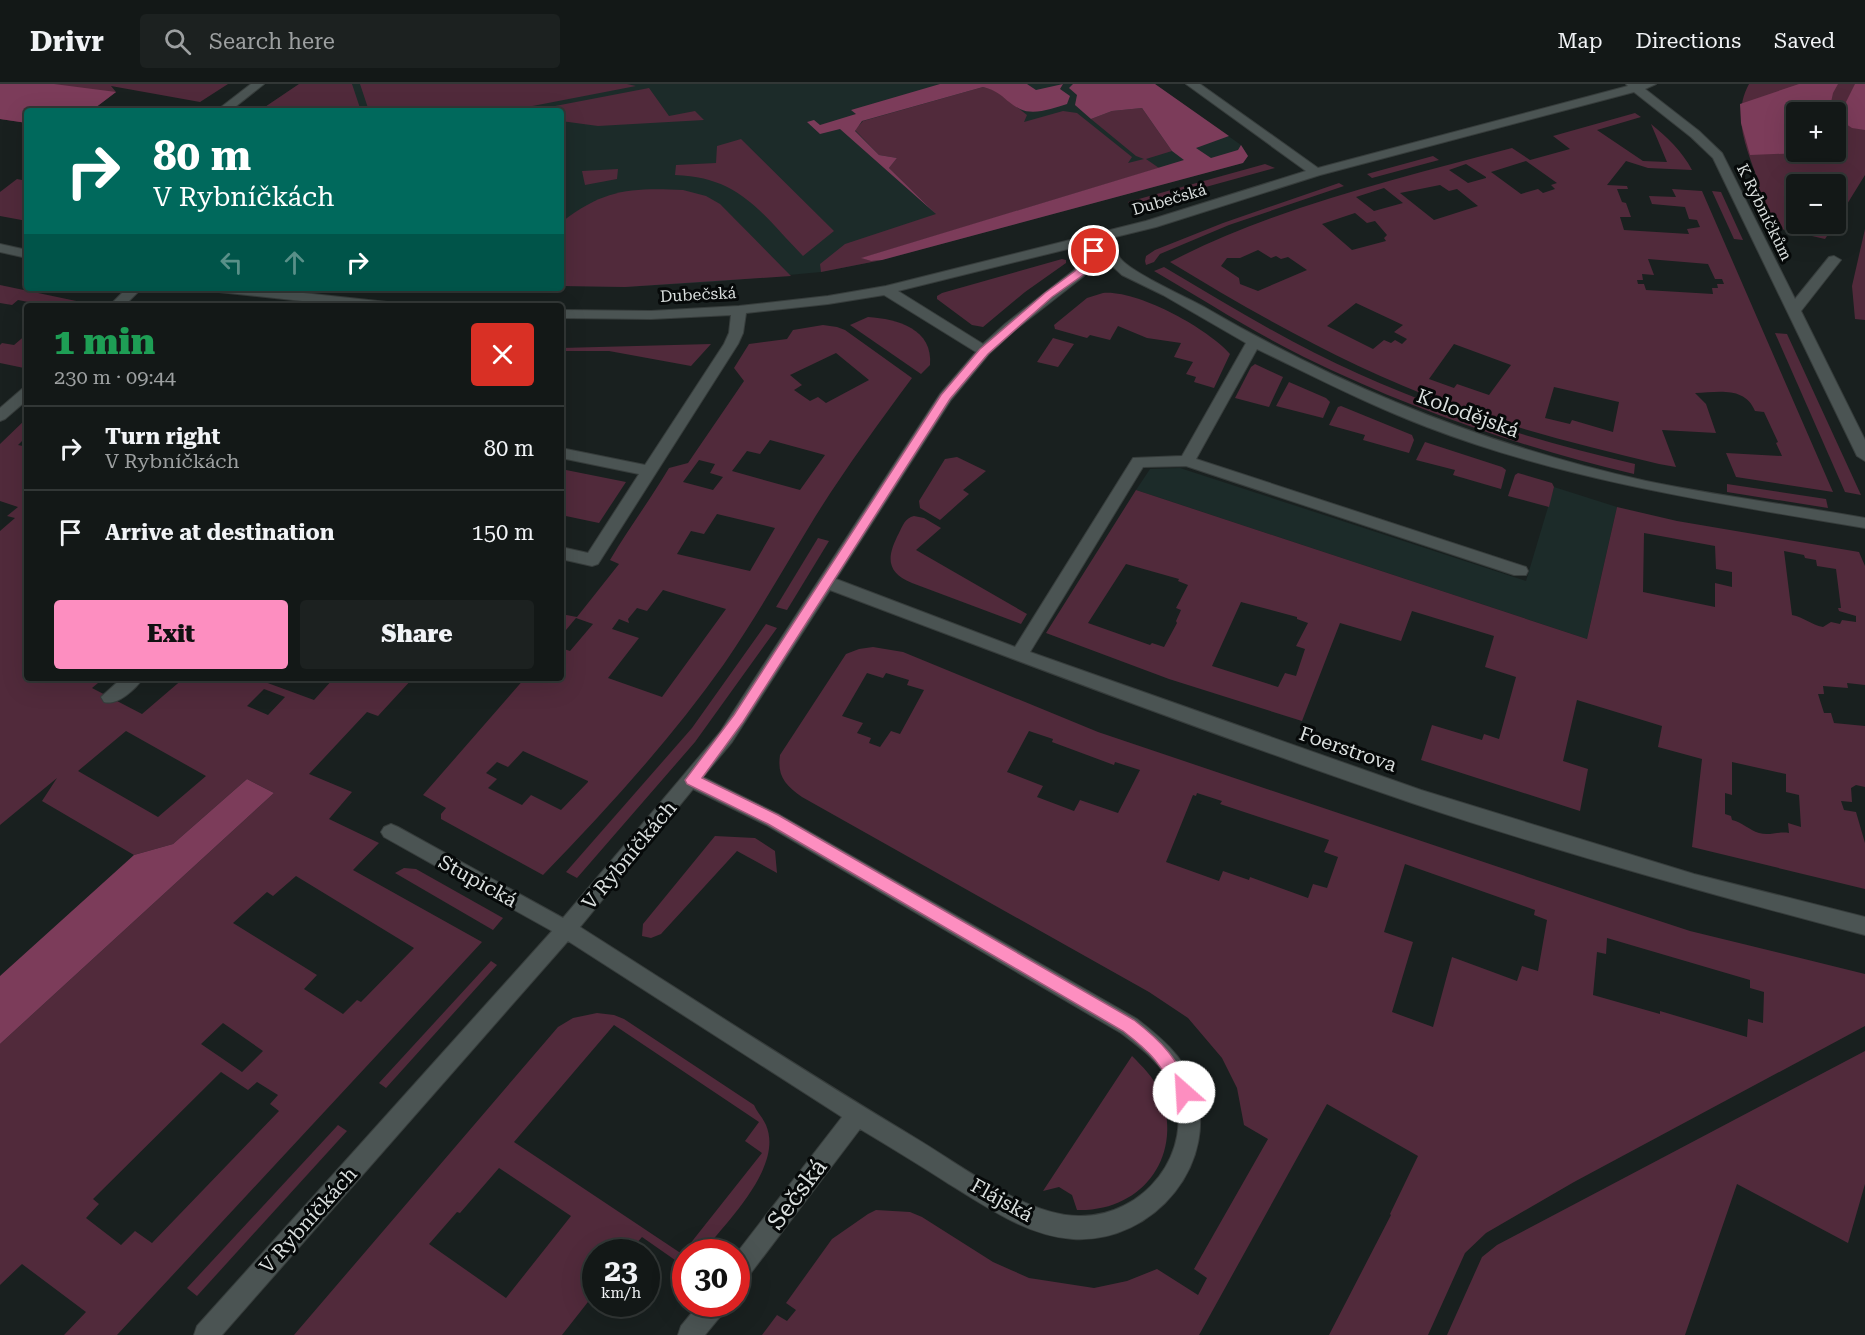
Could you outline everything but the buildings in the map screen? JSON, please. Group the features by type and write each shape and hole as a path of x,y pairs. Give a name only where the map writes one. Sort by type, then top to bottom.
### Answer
{"street":[{"path":"226,108 258,84"},
{"path":"1192,84 1316,172"},
{"name":"Dubečská","path":"564,314 651,315 739,310 828,300 886,290 1190,213 1316,172 1639,85"},
{"name":"K Rybníčkům","path":"1639,85 1718,156 1865,456"},
{"name":"Kolodějská","path":"1103,236 1115,261 1127,272 1168,292 1254,342 1386,405 1432,424 1510,450 1647,486 1865,523"},
{"name":"V Rybníčkách","path":"206,1335 566,929 692,780 726,737 945,397 984,351 1041,301 1079,273 1103,236"},
{"path":"0,248 24,253"},
{"path":"1794,310 1834,260"},
{"path":"886,290 984,351"},
{"path":"119,303 132,291"},
{"path":"247,291 359,303"},
{"path":"564,554 592,560 731,344 736,333 739,310"},
{"path":"1187,461 1254,342"},
{"path":"0,416 24,395"},
{"path":"564,454 649,471"},
{"path":"1018,655 1138,462 1187,461 1520,571"},
{"name":"Foerstrova","path":"826,582 1018,655 1418,798 1694,882 1865,926"},
{"path":"110,698 130,681"},
{"name":"Flájská","path":"566,929 857,1114 1012,1209 1037,1221 1064,1227 1091,1228 1117,1222 1141,1211 1161,1195 1176,1176 1185,1154 1190,1130 1187,1106 1180,1082 1168,1060 1150,1042 1129,1026 773,819 692,780"},
{"name":"Stupická","path":"391,832 566,929"},
{"name":"Sečská","path":"750,1255 857,1114"},
{"path":"690,1335 704,1317"}],"shaded area":[{"path":"0,84 228,84 200,102 111,86 116,92 95,108 24,108 24,123 0,119"},
{"path":"0,84 54,84 116,92 95,108 24,108 24,123 0,119"},
{"path":"299,84 1155,84 1241,145 1248,156 1243,163 882,260 821,272 625,287 564,286 564,108 263,108"},
{"path":"299,84 352,84 360,108 263,108"},
{"path":"360,84 627,84 636,86 522,108 368,108"},
{"path":"940,84 1027,84 1036,90 1063,84 1060,89 1070,96 1067,104 1044,111 1031,112 1020,109 995,91 983,87 862,121 855,131 879,155 897,158 889,168 936,214 840,129 820,134 807,122 814,120 820,125 856,114 851,110"},
{"path":"1073,84 1155,84 1229,136 1196,148 1211,158 1238,150 1241,145 1248,156 1243,163 882,260 871,261 861,258 1184,160 1172,151 1142,108 1112,111 1091,119 1075,105 1077,95 1069,88"},
{"path":"1749,84 1865,84 1865,175 1846,206 1846,174 1786,174 1786,230 1773,227 1750,187 1760,187 1743,136 1741,110"},
{"path":"1799,84 1838,84 1831,102 1786,102 1786,154 1750,155 1741,123 1740,104"},
{"path":"1855,84 1865,84 1865,130 1852,128 1846,124 1846,102"},
{"path":"983,87 997,91 1027,115 1024,122 1063,111 1077,113 1132,157 1128,163 1144,159 1136,156 1091,119 1112,111 1142,108 1172,151 1146,159 1159,168 862,258 871,261 882,260 821,272 820,264 845,244 936,214 889,168 897,158 879,155 855,130 863,121"},
{"path":"649,88 669,116 695,111 704,120 598,126 564,121 564,108 545,108"},
{"path":"1635,113 1641,117 1597,130 1643,161 1667,162 1651,124 1679,151 1692,170 1648,168 1626,161 1607,185 1627,186 1628,189 1617,189 1631,217 1620,217 1624,230 1689,234 1687,229 1700,227 1697,220 1689,219 1685,207 1652,204 1649,196 1676,197 1672,189 1702,191 1833,492 1736,477 1726,453 1782,456 1764,412 1755,411 1745,398 1738,394 1730,392 1695,393 1706,404 1716,433 1662,430 1676,467 1659,464 1527,430 1413,390 1306,340 1170,262 1251,226 1382,183 1512,148 1530,160 1570,149 1553,136","holes":["1526,161 1557,183 1551,185 1555,189 1543,193 1538,189 1521,194 1491,172","1466,164 1486,177 1468,183 1449,170","1440,185 1449,191 1457,189 1478,206 1434,220 1400,193","1384,188 1403,203 1374,211 1356,197","1355,213 1367,223 1375,221 1387,235 1384,238 1386,241 1352,250 1322,224","1258,250 1271,258 1288,257 1307,270 1258,291 1240,284 1239,278 1221,266 1227,258 1240,258","1648,259 1708,264 1715,279 1722,279 1724,284 1717,284 1718,288 1712,288 1713,294 1646,290 1644,284 1638,284 1637,280 1643,280 1642,274 1654,275","1356,303 1403,325 1394,332 1407,339 1402,344 1395,340 1391,343 1384,340 1373,349 1327,326","1454,344 1511,365 1489,395 1457,384 1454,388 1429,379","1554,387 1619,402 1613,432 1572,420 1570,424 1545,418"]},
{"path":"741,139 834,231 803,256 761,212 733,190 717,182 675,175 676,165 716,163 717,146"},
{"path":"1433,156 1439,160 1372,178 1367,174"},
{"path":"1265,164 1275,168 1133,207 1128,202"},
{"path":"618,169 617,179 585,185 582,171"},
{"path":"17,179 24,180 24,220 0,216 0,192"},
{"path":"1339,183 1344,186 1229,225 1160,254 1154,262 1146,265 1146,256 1155,250 1223,223"},
{"path":"633,190 683,190 706,196 720,204 791,276 625,287 564,286 564,220 592,202"},
{"path":"1712,191 1721,192 1743,240 1734,239"},
{"path":"1865,229 1865,320 1855,319 1852,286"},
{"path":"1803,234 1828,234 1825,239"},
{"path":"1062,259 1066,260 1066,263 1025,292 983,327 972,325 937,299 937,296 942,293"},
{"path":"1164,267 1284,337 1359,374 1426,402 1495,426 1635,464 1634,474 1507,439 1425,410 1344,376 1266,337 1154,271"},
{"path":"0,285 82,303 34,303 18,300 12,305 0,303"},
{"path":"1103,293 1118,294 1152,304 1189,322 1219,344 1230,354 1214,388 1194,382 1196,377 1186,374 1193,362 1174,357 1181,343 1147,338 1118,326 1110,340 1090,335 1087,338 1055,329 1054,325 1087,298"},
{"path":"868,317 891,320 911,328 926,343 930,365 921,374 850,325"},
{"path":"823,325 837,327 845,330 912,378 826,499 759,609 704,692 638,773 543,875 441,819 441,814 446,808 423,795 522,681 564,681 564,649 570,651 593,624 576,618 564,632 564,615 577,617 619,564 610,560 669,468 688,463 744,381 734,368 749,344 787,339 793,330","holes":["836,353 869,380 826,403 818,397 810,401 794,390 802,385 790,375","770,440 825,455 800,490 732,471 747,451 760,454","699,460 715,464 710,473 723,477 713,490 683,482","717,514 775,528 750,571 677,554 691,531 704,534","663,590 726,609 662,697 608,678 639,638 612,629 619,619 629,623 628,619 637,608 647,611","523,751 588,782 561,810 531,795 522,805 488,788 497,779 486,773 497,762 508,767"]},
{"path":"1775,333 1787,334 1861,495 1845,492"},
{"path":"24,337 24,368 0,363 0,345 2,343 14,345"},
{"path":"1053,338 1074,344 1058,367 1037,362"},
{"path":"711,344 691,366 609,351 564,351 564,348"},
{"path":"1255,364 1283,377 1269,407 1235,398 1251,367"},
{"path":"1289,382 1326,398 1330,402 1323,418 1276,406"},
{"path":"1341,406 1412,435 1414,440 1409,453 1363,440 1365,435 1329,425 1338,407"},
{"path":"24,421 24,439 18,445 24,446 24,681 100,681 92,688 142,714 180,681 262,681 314,700 331,681 410,681 378,716 367,712 309,774 352,792 329,819 379,843 353,870 482,942 117,1335 64,1335 86,1312 22,1264 0,1285 0,1044 274,793 247,779 173,844 134,855 42,801 57,778 0,825 0,531 15,518 7,516 18,507 0,501 0,444","holes":["264,689 285,697 268,715 247,706","126,731 206,776 158,817 78,771","296,876 414,948 361,1002 357,1000 343,1014 304,989 317,975 233,923 267,892 273,896","223,1023 263,1051 242,1072 201,1044","221,1072 248,1090 257,1082 278,1095 270,1104 279,1111 152,1243 135,1231 121,1245 86,1218 99,1204 93,1199"]},
{"path":"1425,442 1502,467 1506,470 1501,489 1453,475 1455,470 1416,460"},
{"path":"957,457 986,471 963,490 969,494 940,520 920,508 919,501 945,459"},
{"path":"1180,468 1526,581 1554,487 1617,507 1587,639 1136,490 1150,469"},
{"path":"564,470 626,482 599,523 564,516"},
{"path":"1518,473 1552,483 1554,487 1549,507 1508,496 1515,475"},
{"path":"1727,484 1826,499 1828,508 1727,492"},
{"path":"1136,490 1587,639 1617,507 1677,521 1859,552 1865,566 1865,685 1847,683 1848,688 1823,686 1824,694 1818,694 1824,713 1831,713 1834,723 1865,726 1865,787 1856,785 1851,788 1852,802 1841,801 1844,810 1856,812 1865,843 1865,889 1692,847 1702,759 1658,747 1662,726 1577,700 1563,761 1588,769 1580,811 1421,760 1432,725 1482,740 1484,734 1499,739 1516,677 1485,667 1494,636 1412,611 1401,641 1340,623 1302,721 1169,679 1046,633","holes":["1644,533 1715,546 1716,569 1732,572 1732,587 1715,583 1715,607 1643,592","1784,551 1816,560 1817,566 1836,569 1841,608 1838,608 1839,611 1856,616 1856,622 1842,620 1840,624 1831,622 1823,627 1792,615","1126,564 1179,579 1178,581 1188,585 1176,608 1181,610 1177,623 1164,647 1152,643 1150,645 1088,623","1241,602 1297,617 1308,623 1296,646 1305,649 1296,676 1285,673 1278,687 1212,666","1732,762 1786,774 1786,792 1799,795 1801,827 1788,823 1789,833 1755,832 1725,814 1725,793 1732,795"]},
{"path":"914,516 924,518 941,528 916,550 1027,614 1021,624 912,583 897,574 891,563 892,549 905,522"},
{"path":"818,538 829,541 787,610 776,607"},
{"path":"766,624 777,628 695,742 577,878 566,872 692,728"},
{"path":"873,647 903,652 1098,732 1690,931 1865,974 1865,1026 1574,1182 1486,1233 1465,1253 1428,1335 1329,1335 1391,1215 1418,1156 1327,1104 1199,1335 762,1335 777,1315 787,1321 796,1310 786,1303 832,1239 876,1210 910,1212 922,1217 993,1262 1029,1278 1094,1288 1127,1281 1157,1269 1198,1295 1207,1278 1194,1269 1268,1139 1244,1125 1237,1088 1222,1058 1188,1018 1149,992 802,797 787,784 781,774 780,755 846,654","holes":["867,673 883,678 886,673 909,680 907,685 924,690 900,734 891,731 880,747 869,743 871,738 857,733 863,723 842,716","1029,731 1114,765 1115,762 1140,770 1118,813 1080,800 1074,811 1037,797 1043,786 1007,772","1197,793 1222,801 1220,804 1329,840 1324,852 1338,857 1327,888 1313,884 1308,898 1250,877 1249,880 1223,871 1219,881 1166,862 1193,795 1196,796","1405,864 1535,910 1534,915 1547,920 1538,971 1522,966 1517,981 1452,957 1433,1027 1392,1012 1413,942 1384,932","1607,938 1750,980 1750,988 1764,992 1763,1023 1748,1019 1747,1037 1660,1011 1660,1014 1593,995 1597,952 1606,954"]},
{"path":"247,779 274,793 0,1044 0,976 134,855 173,844"},
{"path":"715,836 755,838 775,851 777,873 737,851 661,934 651,938 642,936 643,924"},
{"path":"404,868 416,869 503,918 493,930 395,873"},
{"path":"491,961 497,965 386,1088 379,1083"},
{"path":"597,1013 614,1015 624,1019 754,1105 766,1125 769,1141 767,1158 750,1193 714,1239 694,1239 762,1153 745,1141 759,1122 614,1025 514,1142 660,1239 642,1237 640,1239 582,1239 582,1310 562,1335 294,1335 558,1027 573,1018","holes":["499,1168 571,1216 506,1298 429,1244 457,1212 460,1213"]},
{"path":"1865,1051 1865,1184 1848,1243 1737,1184 1685,1335 1447,1335 1482,1257 1497,1245"},
{"path":"1132,1056 1151,1077 1160,1092 1166,1115 1167,1137 1162,1158 1153,1175 1139,1190 1121,1201 1101,1208 1077,1210 1072,1195 1059,1187 1043,1191"},
{"path":"338,1125 347,1131 197,1296 187,1288"},
{"path":"660,1239 672,1247 672,1258 660,1250"}],"route":[{"path":"1094,251 1079,273 1048,295 984,351 945,397 776,662 726,737 692,780 773,819 1129,1026 1168,1060 1184,1092"}]}
